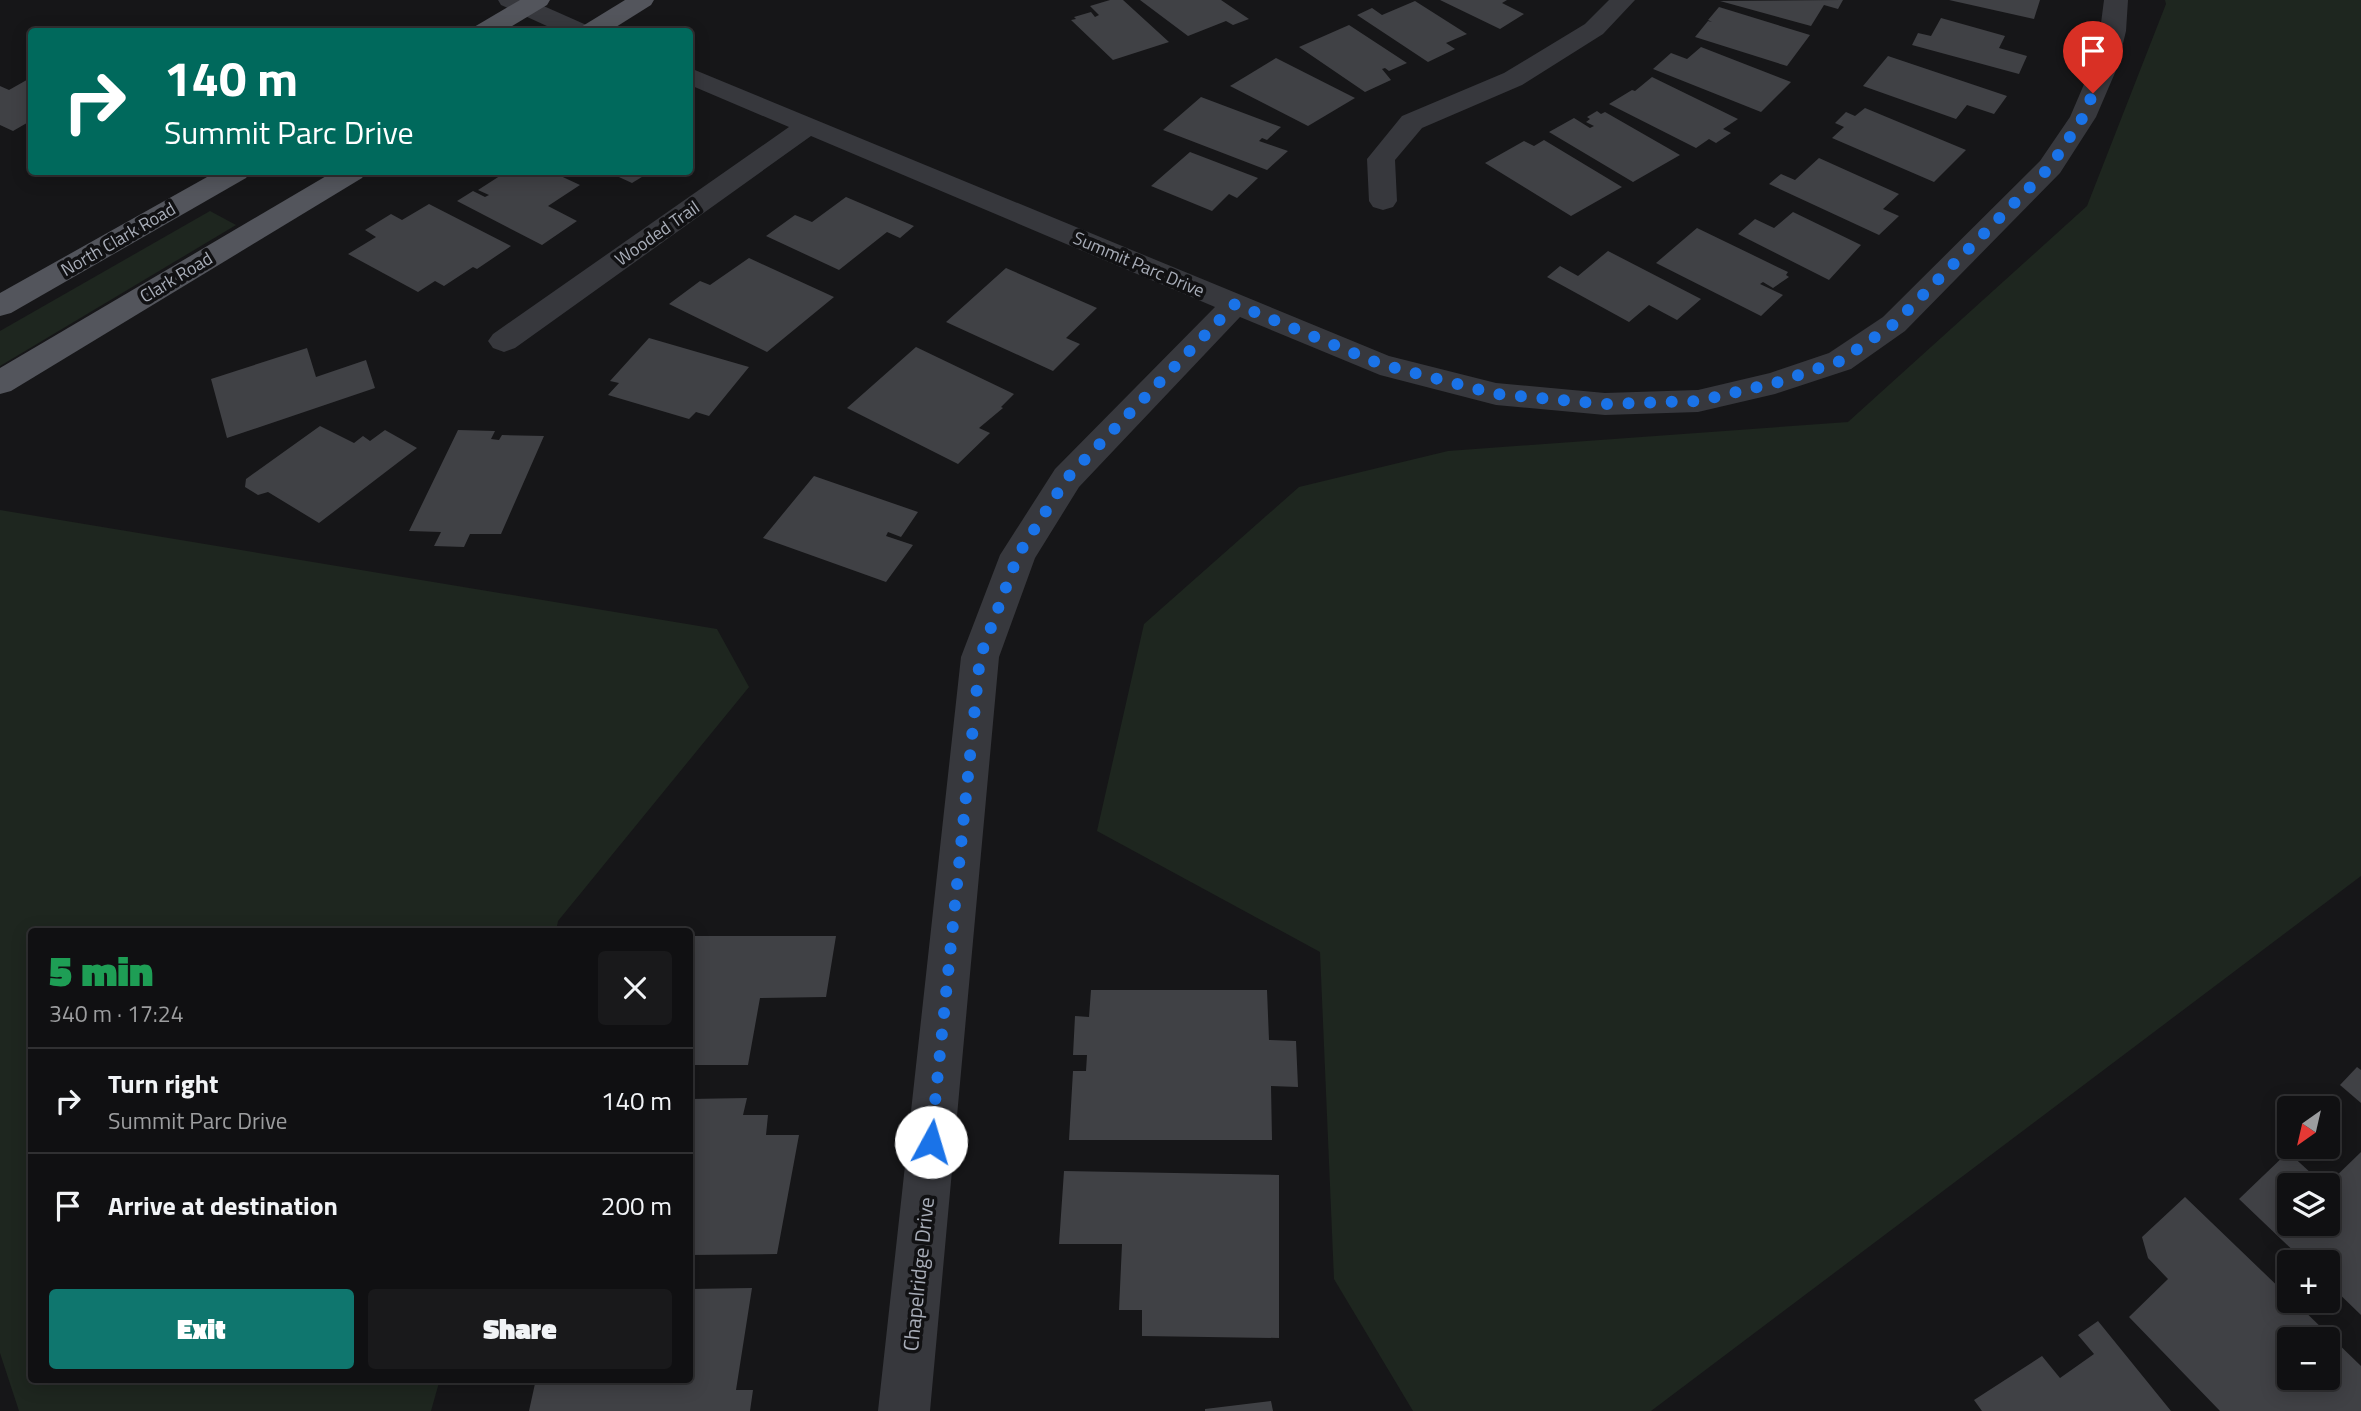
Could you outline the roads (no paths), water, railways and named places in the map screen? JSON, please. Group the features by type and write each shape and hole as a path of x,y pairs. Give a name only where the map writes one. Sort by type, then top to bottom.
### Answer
{"main road":[{"path":"596,28 642,0"},
{"path":"489,28 524,3"},
{"name":"North Clark Road","path":"0,306 231,175"},
{"name":"Clark Road","path":"0,383 347,175"}],"street":[{"path":"1383,201 1381,159 1412,122 1513,79 1594,29 1623,0"},
{"name":"Summit Parc Drive","path":"693,77 1380,364 1496,394 1605,404 1698,401 1775,383 1840,361 1894,324 2050,167 2083,117 2104,68 2113,31 2116,0"},
{"path":"524,3 574,28"},
{"name":"Wooded Trail","path":"504,341 809,125"},
{"name":"Chapelridge Drive","path":"904,1411 980,657 1018,555 1067,478 1235,304"}]}
